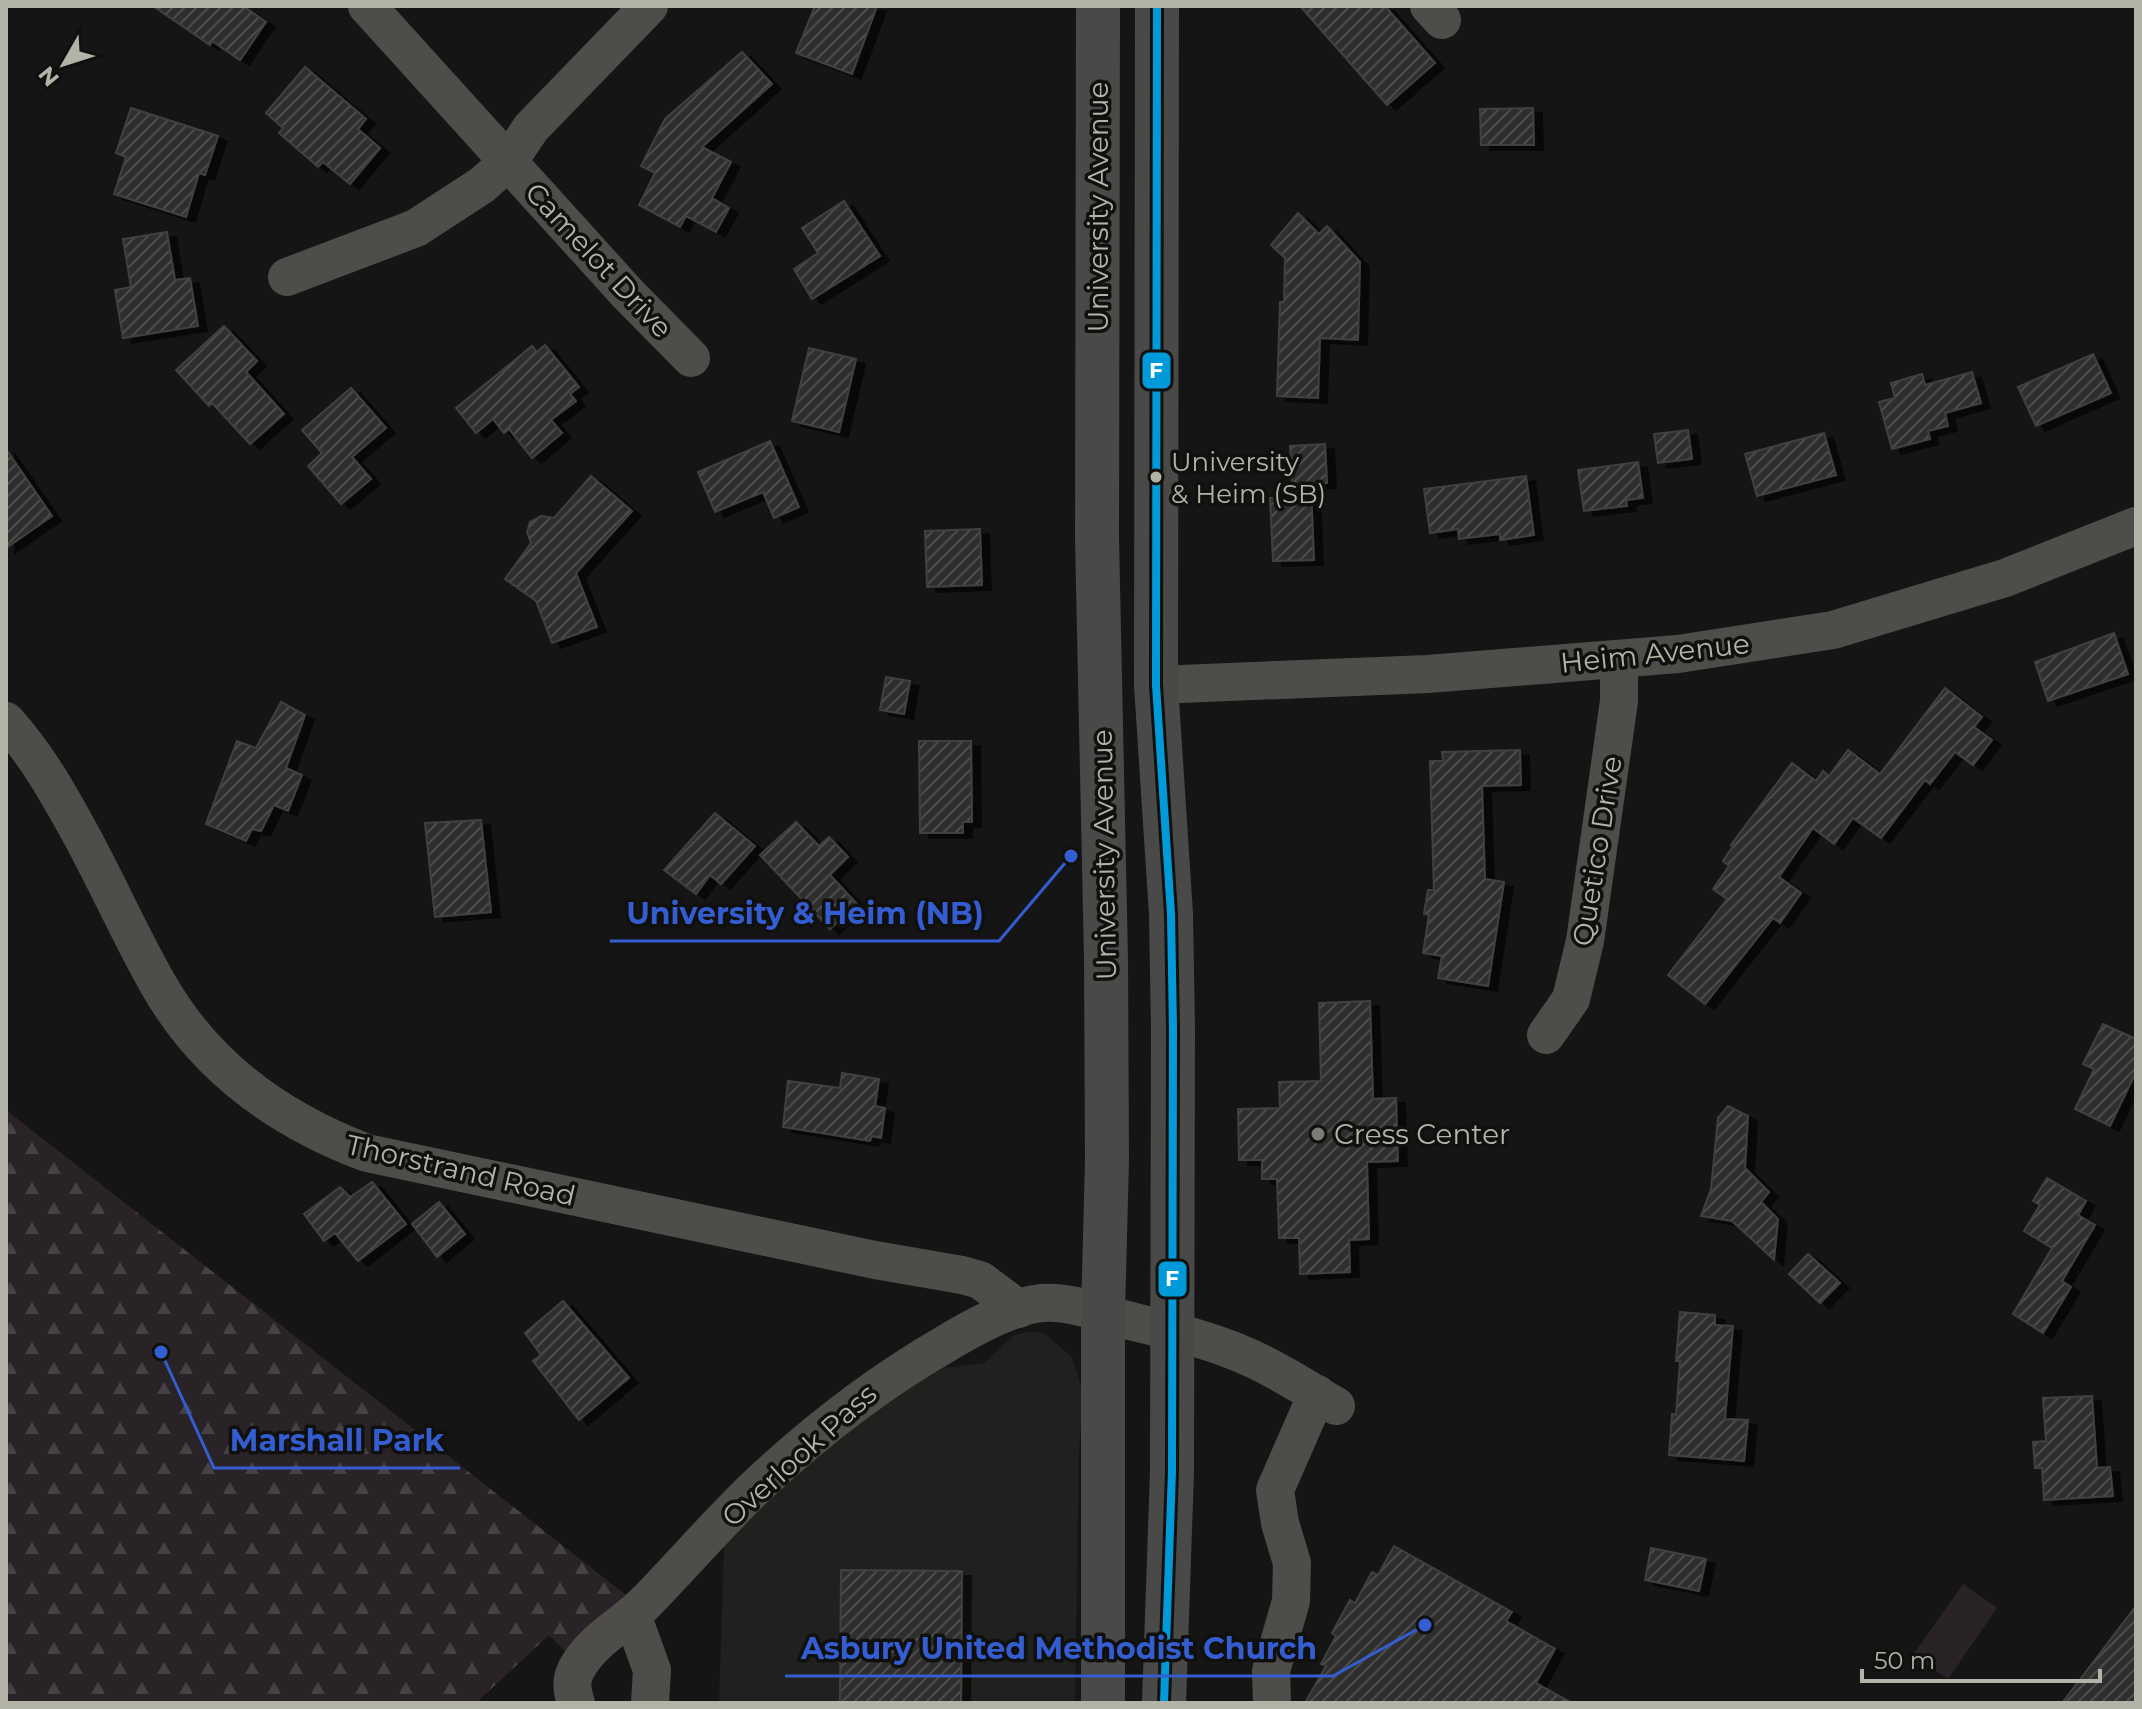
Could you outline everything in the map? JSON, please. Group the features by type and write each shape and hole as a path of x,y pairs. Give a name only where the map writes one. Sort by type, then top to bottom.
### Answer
{"main road":[{"name":"University Avenue","path":"1098,6 1097,538 1107,1160 1103,1313 1103,1703"},
{"name":"University Avenue","path":"1157,6 1156,685 1171,914 1172,1471 1164,1703"},
{"path":"1098,411 1113,477 1126,662 1135,675 1156,685"}],"street":[{"name":"Camelot Drive","path":"367,6 628,294 691,358"},
{"name":"Camelot Drive","path":"287,277 416,228 482,185 508,162 531,128 649,6"},
{"name":"Heim Avenue","path":"1156,685 1428,674 1619,659 1678,654 1833,630 2005,578 2136,526"},
{"name":"Quetico Drive","path":"1546,1035 1571,999 1585,941 1619,701 1619,659"},
{"name":"Thorstrand Road","path":"6,721 50,778 159,985 187,1027 227,1071 296,1122 367,1153 854,1256 962,1275 980,1280 1019,1309"},
{"name":"Overlook Pass","path":"576,1703 572,1683 575,1671 605,1636 632,1615 757,1486 824,1426 882,1382 972,1328 1019,1309 1053,1303 1103,1313 1246,1355 1326,1400 1275,1490 1280,1523 1292,1563 1291,1601 1271,1671 1272,1703"},
{"path":"632,1615 652,1670 650,1703"}],"shaded area":[{"path":"1039,1332 1047,1336 1072,1357 1083,1393 1079,1452 1075,1703 719,1703 724,1546 782,1487 860,1423 933,1373 945,1368 984,1363 1013,1336"}],"green space":[{"path":"6,1110 626,1595 567,1653 549,1635 476,1703 6,1703"},
{"path":"1963,1584 1997,1608 1948,1679 1913,1655"}],"building":[{"path":"153,6 243,6 266,22 240,60 212,41 210,45"},
{"path":"815,6 877,6 852,74 796,53"},
{"path":"1300,6 1385,6 1435,63 1387,105"},
{"path":"742,52 772,84 702,147 731,162 712,198 729,208 716,232 686,216 680,227 639,205 655,173 641,166 665,119"},
{"path":"305,67 366,119 358,129 380,148 350,184 323,162 318,167 279,133 283,128 266,113"},
{"path":"131,108 218,136 205,175 199,173 186,217 114,194 126,157 116,153"},
{"path":"1533,108 1534,145 1481,145 1480,109"},
{"path":"844,201 880,256 812,299 794,269 818,253 802,228"},
{"path":"1298,213 1319,234 1327,226 1360,262 1358,340 1320,338 1318,398 1277,396 1280,302 1284,302 1285,258 1271,245"},
{"path":"167,232 175,280 190,278 198,326 123,338 115,290 131,287 123,239"},
{"path":"224,326 257,361 246,372 284,414 250,444 176,370"},
{"path":"545,345 579,387 570,394 576,401 551,420 562,433 532,458 509,429 504,433 493,419 476,433 456,408 532,346 537,352"},
{"path":"809,348 856,359 839,432 792,421"},
{"path":"2093,354 2111,393 2036,426 2018,387"},
{"path":"1972,372 1981,403 1945,413 1948,426 1928,431 1930,439 1892,449 1879,402 1895,398 1891,383 1922,374 1925,385"},
{"path":"351,388 386,428 352,457 371,479 341,504 308,466 322,453 302,430"},
{"path":"1688,430 1692,459 1658,463 1654,434"},
{"path":"1824,433 1836,475 1757,496 1745,454"},
{"path":"770,441 799,507 774,518 763,492 715,512 698,472"},
{"path":"1325,444 1327,483 1292,485 1290,446"},
{"path":"6,449 52,516 6,548"},
{"path":"1638,462 1643,498 1626,500 1627,506 1584,511 1578,470"},
{"path":"591,476 632,511 576,573 597,627 552,643 536,601 505,579 531,543 527,532 530,522 541,516 554,518"},
{"path":"1526,476 1534,535 1500,540 1500,534 1459,539 1458,529 1430,533 1424,489"},
{"path":"1311,488 1314,560 1273,561 1270,498 1287,498 1287,489"},
{"path":"980,529 982,585 927,587 925,531"},
{"path":"2114,633 2128,674 2048,701 2035,662"},
{"path":"886,677 910,681 904,714 880,710"},
{"path":"1945,688 1982,717 1974,727 1992,740 1973,765 1955,752 1930,784 1925,780 1881,838 1853,818 1834,844 1813,828 1779,877 1801,893 1780,923 1773,918 1705,1004 1668,975 1727,899 1713,889 1729,866 1723,861 1731,845 1792,763 1816,781 1823,771 1829,776 1848,750 1880,774"},
{"path":"281,702 305,715 286,768 302,775 288,811 274,805 261,831 252,829 246,841 206,824 237,741 256,748"},
{"path":"919,741 971,741 972,822 963,822 963,833 920,833"},
{"path":"1520,750 1521,785 1482,786 1485,879 1504,882 1488,986 1438,978 1442,956 1423,953 1429,915 1424,914 1428,890 1434,890 1430,761 1443,761 1442,752"},
{"path":"715,813 755,846 721,884 710,875 696,894 664,870"},
{"path":"481,820 491,912 435,917 425,823"},
{"path":"796,822 819,846 829,837 848,857 830,875 857,904 830,929 760,855"},
{"name":"Cress Center","path":"1370,1001 1373,1099 1396,1098 1398,1161 1367,1162 1369,1239 1349,1240 1350,1272 1300,1274 1299,1238 1279,1238 1277,1179 1262,1179 1262,1160 1239,1160 1238,1109 1280,1108 1279,1082 1321,1081 1319,1003"},
{"path":"2103,1024 2136,1039 2136,1072 2110,1126 2075,1109 2094,1069 2083,1064"},
{"path":"842,1073 879,1079 875,1106 885,1108 881,1138 872,1136 870,1141 783,1127 788,1081 840,1088"},
{"path":"1728,1106 1748,1116 1745,1168 1769,1192 1761,1202 1778,1219 1774,1260 1732,1221 1701,1216 1711,1189 1718,1118"},
{"path":"2047,1178 2086,1201 2078,1215 2095,1225 2062,1281 2071,1287 2043,1333 2013,1314 2052,1248 2024,1231 2040,1205 2033,1201"},
{"path":"372,1182 406,1224 358,1261 335,1233 324,1241 304,1214 340,1187 350,1197"},
{"path":"439,1202 465,1234 437,1257 412,1224"},
{"path":"1808,1254 1840,1283 1820,1303 1789,1274"},
{"path":"563,1301 629,1378 579,1420 533,1361 541,1355 525,1333"},
{"path":"1680,1312 1715,1315 1715,1325 1733,1326 1725,1419 1748,1420 1744,1461 1669,1455 1672,1414 1676,1415"},
{"path":"2092,1396 2097,1468 2110,1467 2113,1496 2044,1500 2042,1468 2035,1468 2033,1442 2046,1441 2043,1398"},
{"path":"1394,1546 1512,1612 1506,1621 1555,1649 1536,1683 1572,1703 1305,1703 1326,1666 1321,1664 1336,1636 1332,1633 1350,1600 1355,1603 1372,1572 1378,1575"},
{"path":"1651,1548 1706,1559 1699,1591 1645,1580"},
{"path":"841,1570 962,1571 961,1703 840,1703"},
{"path":"2136,1606 2136,1703 2062,1703"}],"transit line":[{"name":"F","path":"1157,6 1156,685 1171,914 1173,1029 1172,1471 1164,1703"}],"place":[{"name":"University & Heim (SB)","path":"1156,477"},
{"name":"University & Heim (NB)","path":"1071,856"},
{"name":"Cress Center","path":"1318,1134"},
{"name":"Marshall Park","path":"161,1352"},
{"name":"Asbury United Methodist Church","path":"1425,1625"}]}
